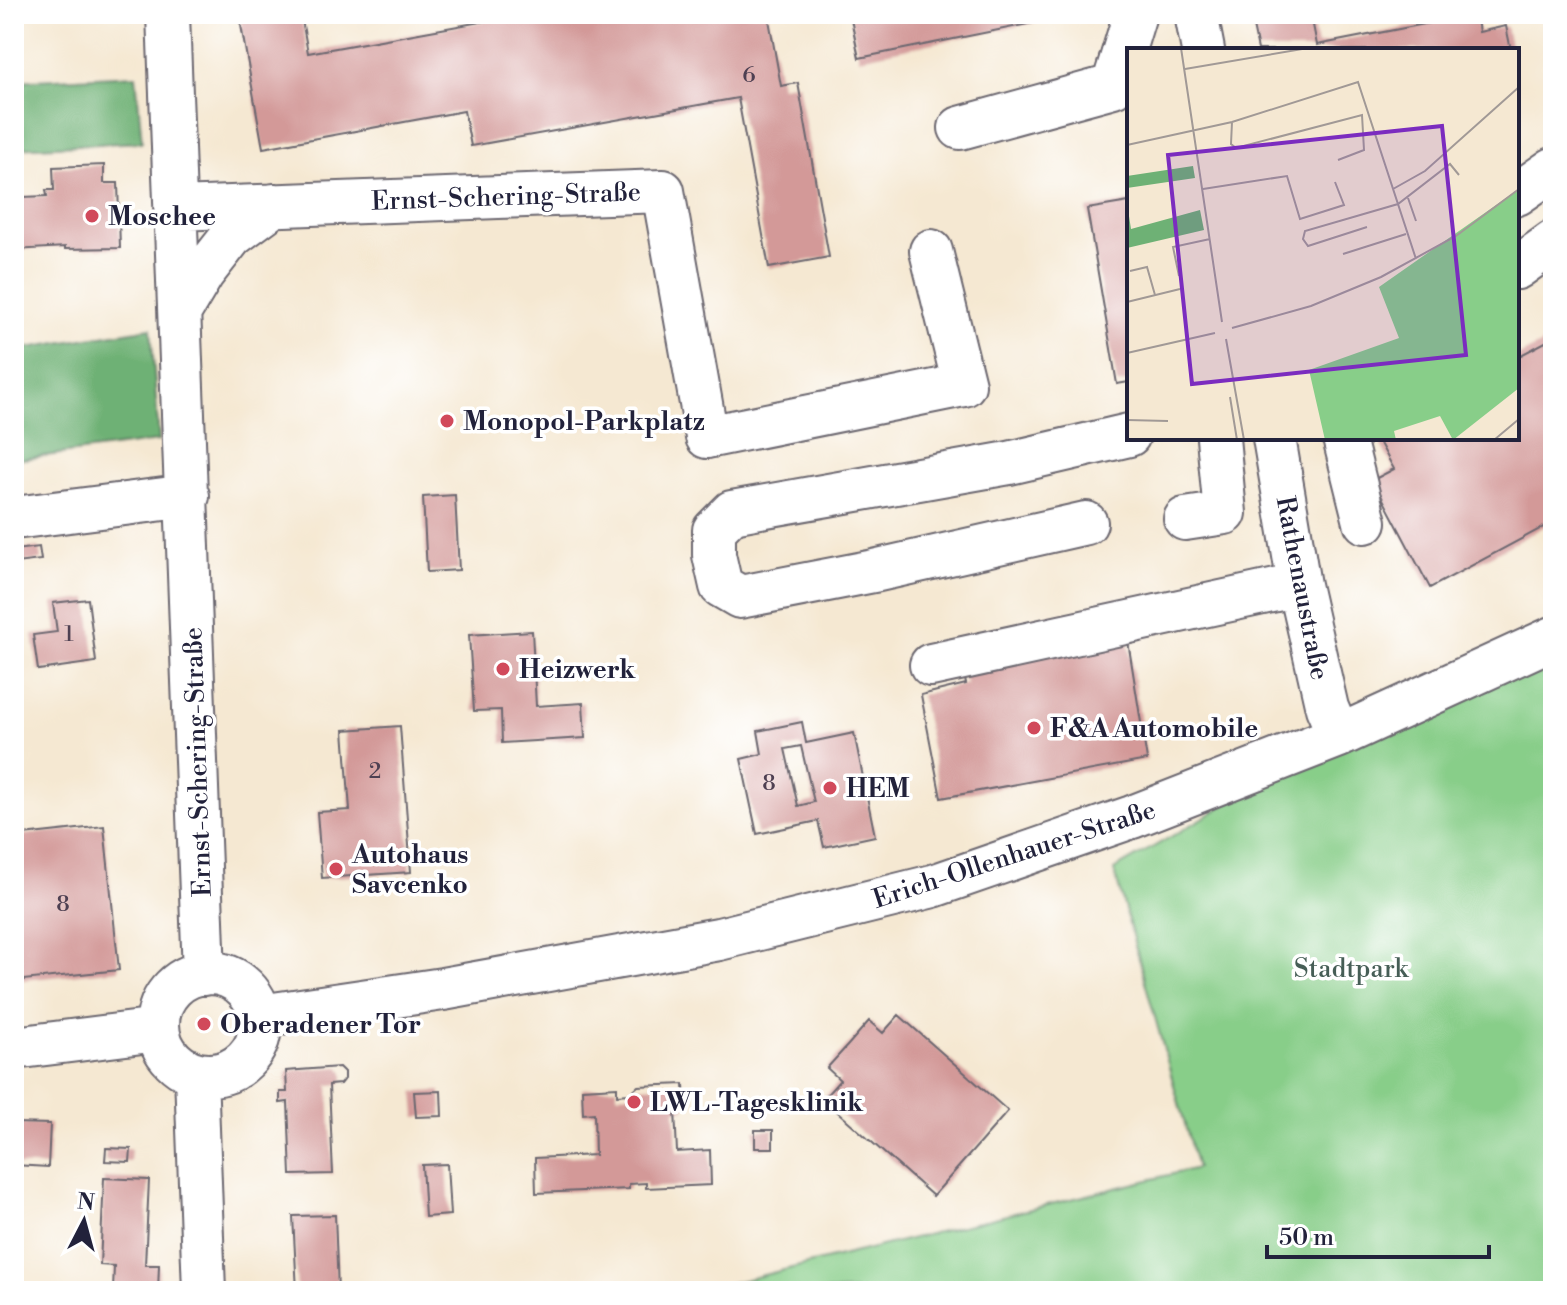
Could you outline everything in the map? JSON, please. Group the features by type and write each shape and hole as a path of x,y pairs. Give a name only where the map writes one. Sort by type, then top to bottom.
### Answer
{"street":[{"name":"Ernst-Schering-Straße","path":"168,14 204,974"},
{"path":"960,128 1113,86 1135,14"},
{"path":"1196,14 1203,48"},
{"path":"1519,193 1553,169"},
{"name":"Ernst-Schering-Straße","path":"176,209 663,191 707,437 964,385 931,251"},
{"path":"181,310 203,273 232,236 274,205"},
{"path":"1519,267 1553,242"},
{"path":"1086,523 874,571 740,597 721,586 714,555 714,530 732,512 1009,463 1127,435"},
{"path":"1185,519 1225,513 1218,440"},
{"name":"Rathenaustraße","path":"1274,440 1299,585 1327,708 1339,736"},
{"path":"1344,440 1365,522"},
{"path":"14,518 188,496"},
{"path":"931,665 1299,585"},
{"name":"Erich-Ollenhauer-Straße","path":"260,1016 416,993 719,939 933,886 1132,817 1339,736 1553,638"},
{"path":"204,974 224,975 241,984 253,998 260,1016 259,1036 251,1054 237,1067 208,1074 182,1067 162,1044 158,1030 160,1010 170,992 185,980 204,974"},
{"path":"14,1048 158,1030"},
{"path":"204,1291 208,1074"},
{"path":"208,1074 230,1291"}],"green space":[{"path":"136,75 142,142 14,148 14,81"},
{"path":"151,328 159,441 14,460 14,350"},
{"name":"Stadtpark","path":"1553,640 1553,1291 699,1291 1197,1168 1114,870 1311,755"}],"building":[{"path":"239,14 301,14 308,53 525,14 768,14 781,86 798,83 829,257 769,268 738,98 471,146 464,111 263,148"},
{"path":"850,14 1073,14 1073,15 859,58"},
{"path":"1476,14 1479,32 1506,26 1511,48 1258,48 1253,26 1311,15 1317,45"},
{"path":"104,165 104,183 118,183 120,248 14,250 14,188 23,188 23,197 47,196 46,190 54,190 53,167"},
{"path":"1127,202 1127,382 1117,384 1087,209"},
{"path":"1553,338 1553,522 1430,588 1373,480 1394,469 1378,440 1519,440 1519,356"},
{"path":"455,495 459,570 427,572 423,497"},
{"path":"39,547 41,560 16,563 14,550"},
{"path":"88,599 96,662 38,670 33,635 57,632 53,603"},
{"name":"Heizwerk","path":"532,631 536,706 583,703 585,738 502,743 501,710 474,711 469,635"},
{"name":"F&A Automobile","path":"1127,635 1147,760 941,798 921,695 966,684 964,674"},
{"path":"802,722 806,743 854,733 875,836 824,847 818,821 757,834 741,759 762,754 758,731","holes":["801,746 814,802 798,806 785,749"]},
{"path":"400,726 411,872 322,878 317,812 350,810 344,730"},
{"path":"104,826 119,970 14,981 14,836"},
{"path":"899,1015 1008,1111 933,1196 823,1099 840,1080 827,1068 869,1021 883,1033"},
{"path":"339,1067 344,1072 344,1079 340,1084 329,1085 333,1174 291,1175 288,1102 280,1103 280,1092 287,1092 286,1071"},
{"path":"684,1084 685,1109 675,1110 677,1152 710,1150 711,1185 646,1188 646,1183 629,1184 629,1189 536,1193 535,1158 595,1155 594,1113 583,1114 582,1089 617,1087 617,1095 629,1094 638,1086"},
{"path":"441,1091 442,1116 416,1117 414,1092"},
{"path":"14,1123 50,1124 48,1167 14,1165"},
{"path":"755,1130 773,1130 773,1148 755,1148"},
{"path":"106,1148 131,1149 130,1162 105,1161"},
{"path":"447,1164 450,1215 425,1217 422,1165"},
{"path":"104,1178 149,1180 145,1265 159,1265 158,1291 113,1291 114,1266 100,1265"},
{"path":"335,1215 338,1291 297,1291 293,1216"}],"place":[{"name":"Moschee","path":"92,216"},
{"name":"Monopol-Parkplatz","path":"447,421"},
{"name":"Heizwerk","path":"503,669"},
{"name":"F&A Automobile","path":"1034,728"},
{"name":"HEM","path":"830,788"},
{"name":"Autohaus Savcenko","path":"336,869"},
{"name":"Oberadener Tor","path":"204,1024"},
{"name":"LWL-Tagesklinik","path":"634,1102"}]}
